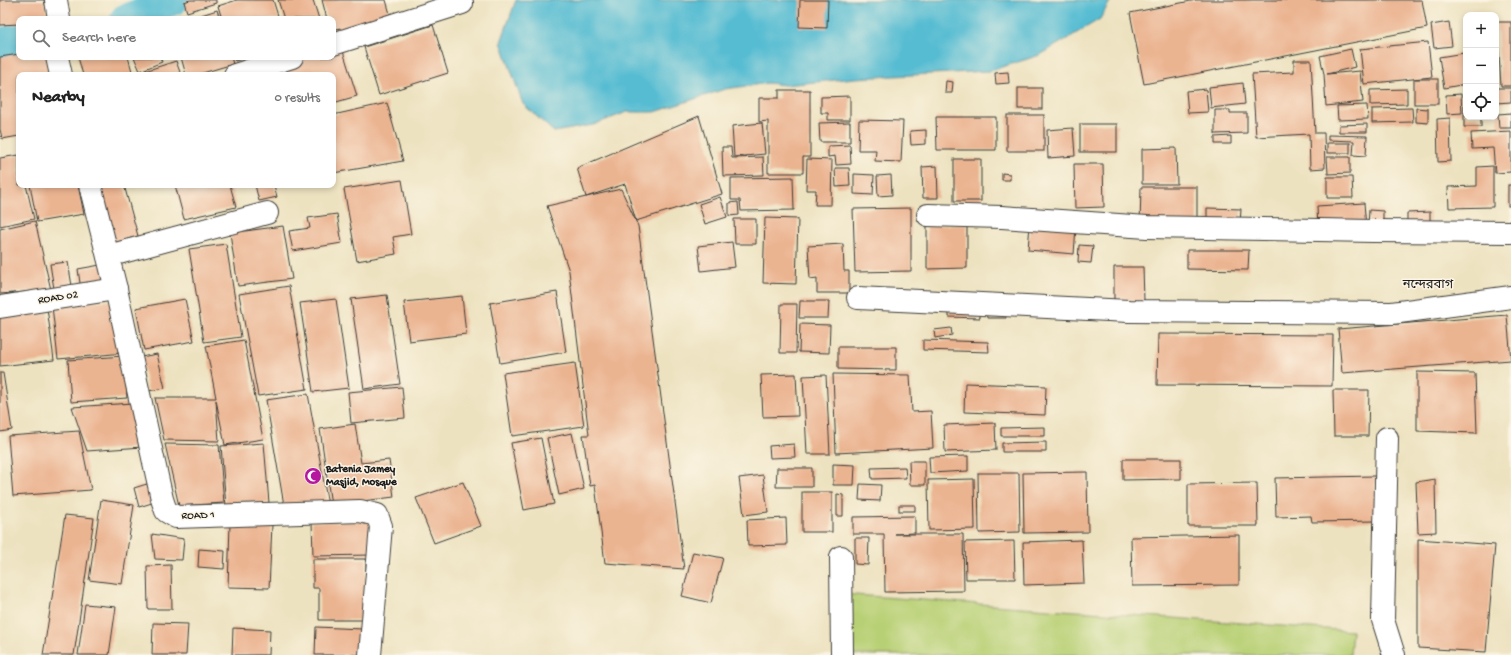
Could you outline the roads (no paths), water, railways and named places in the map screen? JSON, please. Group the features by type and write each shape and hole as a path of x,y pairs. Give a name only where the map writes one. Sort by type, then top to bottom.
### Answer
{"street":[{"path":"56,0 59,16"},
{"path":"336,43 462,3"},
{"path":"58,60 60,72"},
{"path":"244,72 282,60"},
{"name":"ROAD 1","path":"91,188 116,289 162,499 166,511 176,517 360,511 377,515 381,526 370,655"},
{"path":"108,256 267,213"},
{"path":"928,216 1002,217 1147,226 1373,231 1511,232"},
{"name":"ROAD 02","path":"0,307 116,289"},
{"path":"858,298 1129,311 1392,313 1511,297"},
{"path":"1387,438 1383,620 1394,655"},
{"path":"840,557 842,655"}],"water":[{"path":"516,0 1111,0 1100,19 1040,55 989,71 855,78 785,85 768,83 725,89 655,112 627,112 593,125 554,132 523,104 501,42"}],"waterway":[{"path":"133,16 174,0"},
{"path":"0,42 16,39"}],"place":[{"name":"Batenia Jamey Masjid, Mosque","path":"313,476"}],"district":[{"name":"নন্দেরবাগ","path":"1428,285"}]}
